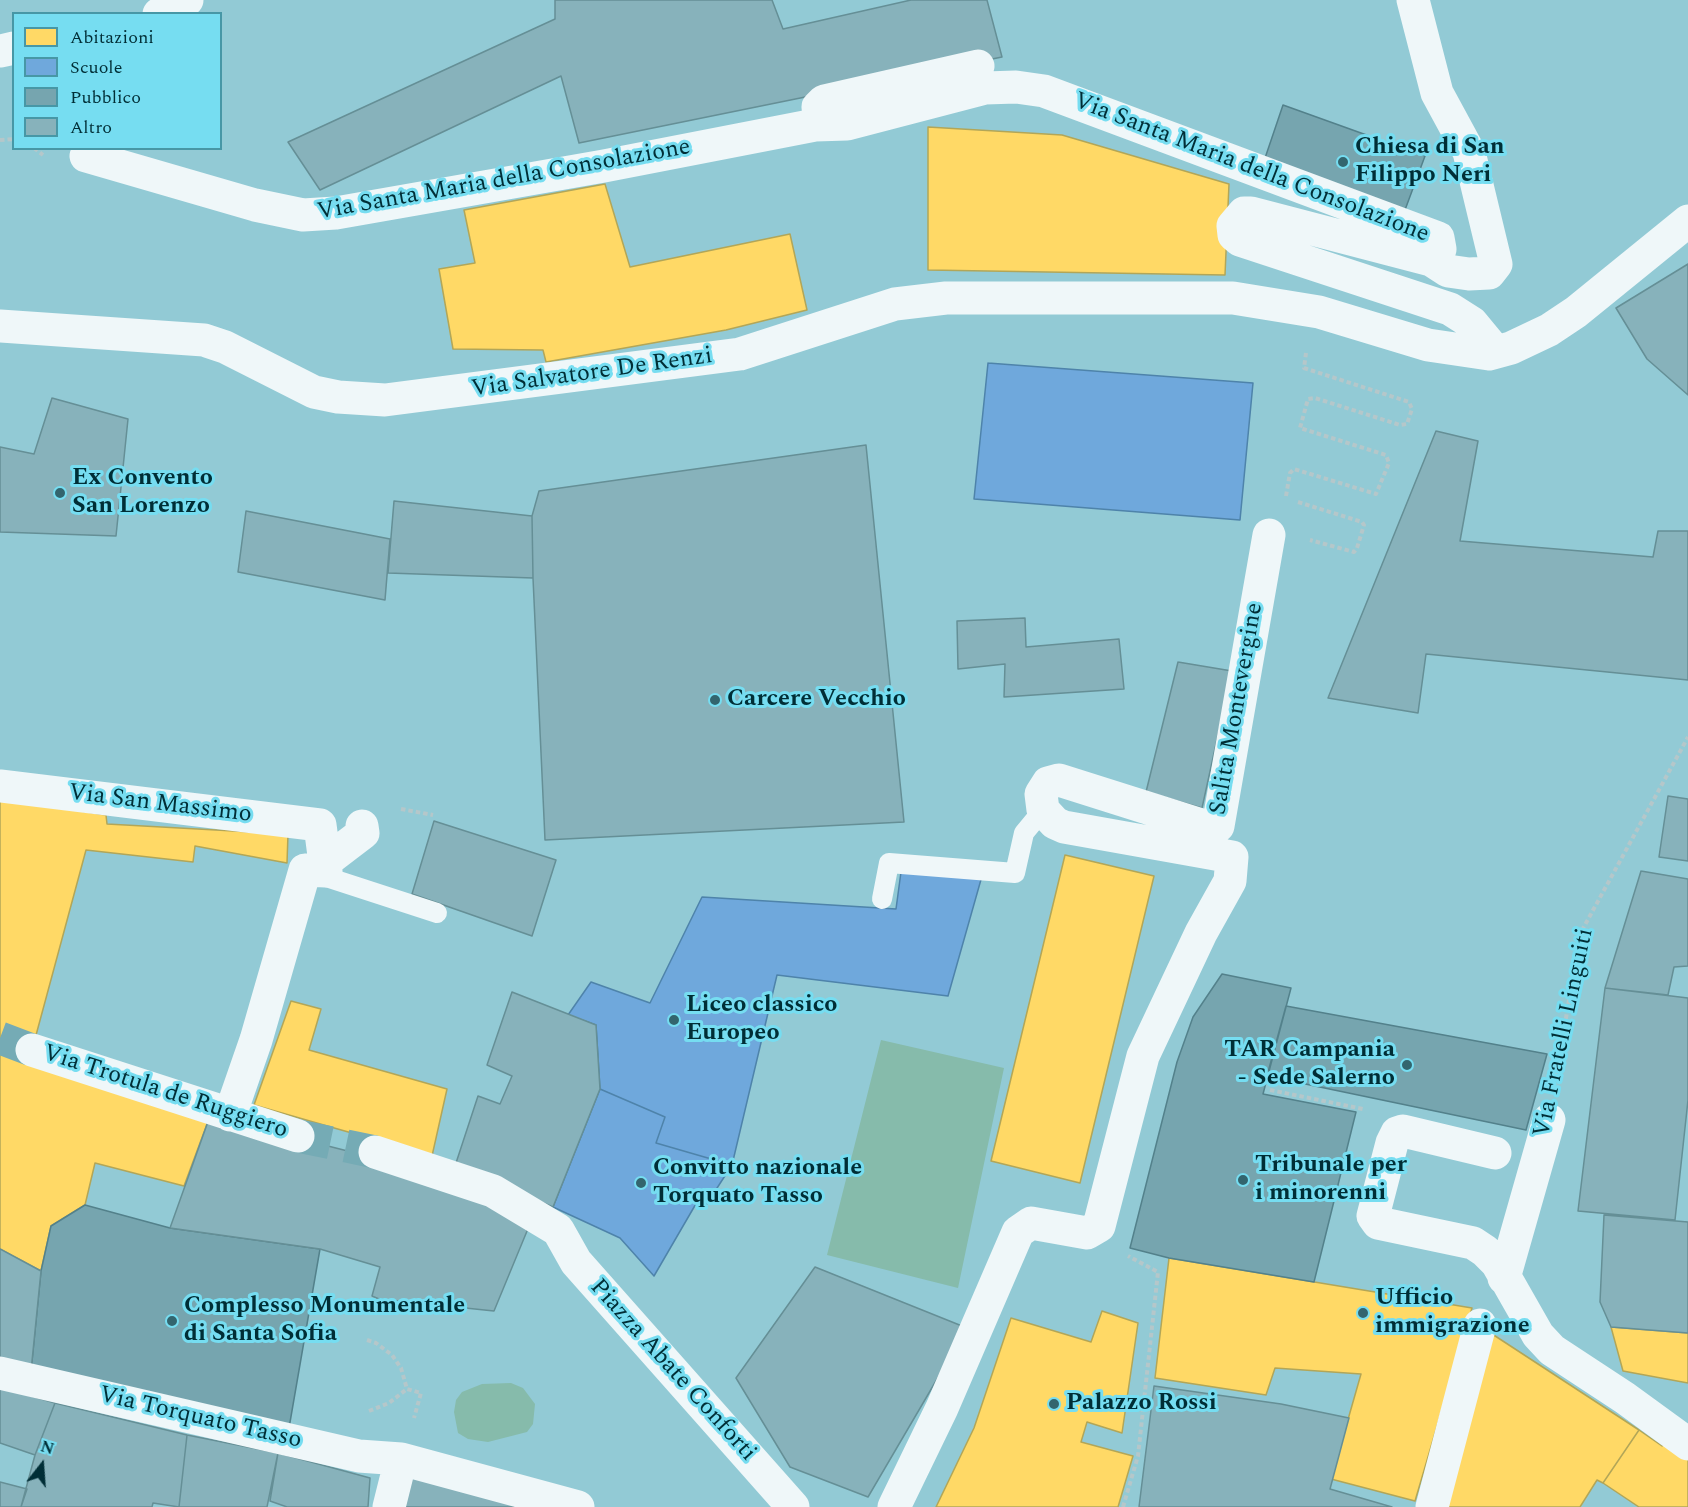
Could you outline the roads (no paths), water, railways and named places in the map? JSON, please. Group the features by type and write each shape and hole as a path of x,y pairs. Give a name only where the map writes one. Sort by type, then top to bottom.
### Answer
{"street":[{"path":"163,12 187,0"},
{"path":"1413,0 1437,93 1469,152 1496,264 1489,273 1469,274 1448,271 1431,260"},
{"path":"820,125 818,107 824,101 978,66"},
{"name":"Via Santa Maria della Consolazione","path":"86,156 224,198 303,215 336,213 820,125 847,123 985,88 1016,87 1044,91 1438,238 1440,243 1438,255 1431,260 1251,213 1244,213 1233,226 1234,235 1240,240 1450,309 1473,323 1496,352"},
{"name":"Via Salvatore De Renzi","path":"0,326 204,340 225,347 314,392 338,397 386,400 741,354 895,304 946,298 1233,298 1319,312 1428,345 1481,354 1496,352 1531,340 1576,312 1688,221"},
{"name":"Salita Montevergine","path":"1043,810 1041,794 1044,786 1059,780 1214,829 1218,826 1269,535"},
{"name":"Via San Massimo","path":"0,786 320,825 315,866"},
{"path":"894,1507 951,1387 1018,1232 1031,1223 1087,1233 1099,1226 1143,1056 1201,933 1230,880 1232,857 1064,827 1055,823 1043,810"},
{"path":"230,1115 315,866 363,832 362,826"},
{"name":"Via Trotula de Ruggiero","path":"32,1050 298,1136"},
{"name":"Via Fratelli Linguiti","path":"1504,1278 1548,1120"},
{"path":"1495,1153 1402,1131 1397,1133 1392,1143 1373,1216 1378,1223 1473,1243 1497,1263 1538,1335 1552,1350 1625,1398 1688,1444"},
{"name":"Piazza Abate Conforti","path":"375,1152 493,1191 558,1230 576,1262 793,1507"},
{"path":"1432,1507 1480,1325"},
{"name":"Via Torquato Tasso","path":"0,1373 359,1456 401,1459"},
{"path":"389,1507 401,1459 578,1507"}],"lane":[{"path":"882,899 889,863 1015,873 1024,832 1043,810"},
{"path":"315,866 437,912"}],"tunnel":[{"path":"0,1038 32,1050"},
{"path":"298,1136 375,1152"}],"place":[{"name":"Chiesa di San Filippo Neri","path":"1343,162"},
{"name":"Ex Convento San Lorenzo","path":"60,493"},
{"name":"Carcere Vecchio","path":"715,700"},
{"name":"Liceo classico Europeo","path":"674,1020"},
{"name":"TAR Campania - Sede Salerno","path":"1407,1065"},
{"name":"Tribunale per i minorenni","path":"1243,1180"},
{"name":"Convitto nazionale Torquato Tasso","path":"641,1183"},
{"name":"Ufficio immigrazione","path":"1363,1313"},
{"name":"Complesso Monumentale di Santa Sofia","path":"172,1321"},
{"name":"Palazzo Rossi","path":"1054,1404"}]}
